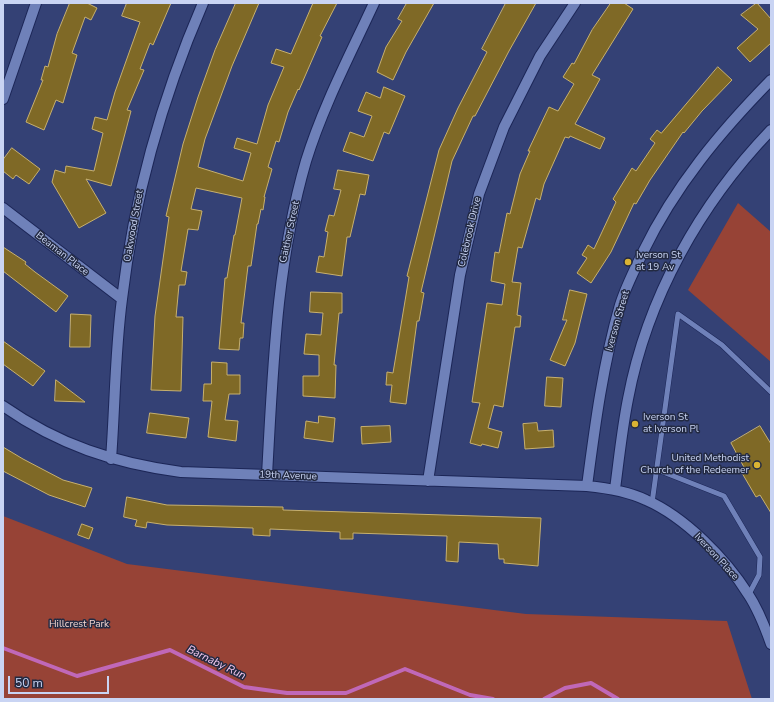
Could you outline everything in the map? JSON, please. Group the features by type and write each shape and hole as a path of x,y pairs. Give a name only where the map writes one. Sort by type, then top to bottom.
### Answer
{"street":[{"path":"3,99 36,3"},
{"name":"Oakwood Street","path":"111,459 122,299 138,197 151,147 183,49 203,3"},
{"name":"Gaither Street","path":"267,475 276,328 284,258 306,161 328,103 374,3"},
{"name":"Colebrook Drive","path":"428,481 460,274 479,194 511,112 540,56 575,3"},
{"name":"Iverson Street","path":"587,486 603,376 621,303 635,269 668,206 691,171 715,140 771,80"},
{"path":"615,489 628,399 634,373 652,317 670,271 717,195 738,166 771,130"},
{"name":"Beaman Place","path":"3,208 122,299"},
{"name":"19th Avenue","path":"3,406 53,436 111,459 181,472 587,486"},
{"name":"Iverson Place","path":"587,486 615,489 652,503 674,516 703,540 748,594 771,644"}],"lane":[{"path":"652,503 658,470 678,314 722,345 771,392"},
{"path":"658,470 724,496 760,557 759,574 748,594"}],"green space":[{"path":"738,203 771,232 771,362 688,290"},
{"name":"Hillcrest Park","path":"3,516 127,564 526,614 727,621 752,699 3,699"}],"building":[{"path":"70,3 87,3 97,8 91,20 85,17 72,53 77,55 63,103 56,100 44,130 26,122 43,80 41,80 45,66 48,67 57,34"},
{"path":"127,3 171,3 153,45 150,43 140,69 144,70 127,110 131,111 111,186 86,179 106,213 79,228 52,182 55,170 65,173 66,166 94,171 103,133 92,129 95,117 107,120 115,92 140,22 122,16"},
{"path":"236,3 259,3 232,66 205,139 198,167 243,181 251,153 234,148 237,138 257,144 268,105 284,67 271,63 276,49 291,54 313,3 337,3 320,36 322,37 288,112 279,142 276,141 268,167 272,169 264,197 263,210 261,209 257,224 251,266 248,266 241,323 244,323 243,338 240,338 239,350 219,349 225,278 227,278 242,198 196,188 191,209 202,211 198,230 188,229 181,271 187,272 185,285 179,285 176,317 183,317 181,391 151,390 155,316 169,217 166,216 183,144 198,97 215,50"},
{"path":"407,3 434,3 406,52 393,80 377,72 386,47 402,21 398,19"},
{"path":"506,3 536,3 475,116 473,116 452,161 421,292 424,293 419,321 417,321 406,404 390,402 392,385 386,385 387,372 393,373 409,277 407,276 439,150 458,108 487,52 482,49"},
{"path":"611,3 624,3 633,9 592,75 600,79 575,124 605,138 600,149 570,136 569,138 565,137 544,184 540,200 536,198 522,248 518,247 512,282 521,283 517,315 521,316 520,327 515,327 503,407 494,405 488,428 502,432 498,448 470,443 480,403 472,402 487,303 502,305 505,284 491,281 495,252 499,253 507,213 510,214 520,174 530,151 528,151 549,107 558,111 574,84 563,77 572,63 574,64 592,30"},
{"path":"757,3 771,19 771,43 750,62 737,48 758,29 741,15"},
{"path":"718,67 732,80 702,111 684,133 683,132 650,180 636,204 634,203 611,252 591,283 577,273 587,258 582,255 588,245 594,249 616,202 613,199 632,168 636,171 655,143 650,139 657,130 661,133"},
{"path":"384,87 405,96 389,134 384,132 373,161 343,151 350,132 364,137 372,116 358,111 366,92 380,98"},
{"path":"12,148 40,169 29,184 16,175 13,179 3,171 3,160"},
{"path":"338,170 369,175 365,195 360,194 350,237 347,237 342,276 316,272 319,256 324,257 328,232 325,231 329,215 334,216 341,190 334,189"},
{"path":"3,247 26,262 25,264 68,296 56,312 3,271"},
{"path":"570,290 587,294 575,343 565,366 550,360 567,320 563,320"},
{"path":"311,292 342,293 342,313 339,313 334,365 336,365 335,398 303,396 303,376 319,376 319,355 304,354 306,334 321,335 323,313 310,312"},
{"path":"71,314 91,315 90,347 70,347"},
{"path":"3,341 45,371 33,386 3,364"},
{"path":"212,362 227,363 227,375 240,375 240,394 229,394 225,420 238,421 236,441 208,437 212,401 203,401 204,384 211,384"},
{"path":"547,377 563,378 561,407 545,406"},
{"path":"56,380 85,402 55,401"},
{"path":"150,413 189,418 186,438 147,433"},
{"path":"319,416 335,418 333,442 304,438 306,421 318,423"},
{"path":"537,423 538,431 553,430 554,447 525,449 523,424"},
{"path":"390,426 391,442 362,444 361,427"},
{"name":"United Methodist Church of the Redeemer","path":"760,426 771,444 771,513 760,495 756,497 742,473 746,471 731,443"},
{"path":"3,447 63,480 92,488 85,507 49,495 3,471"},
{"path":"127,497 167,505 283,507 283,510 541,518 538,566 504,563 504,559 499,559 498,544 459,542 458,562 446,561 447,536 353,533 353,539 340,539 340,532 270,529 270,536 253,535 253,528 167,525 147,522 146,528 135,526 137,520 124,517"},
{"path":"82,524 93,528 89,539 78,535"}],"waterway":[{"name":"Barnaby Run","path":"3,648 77,676 170,650 244,687 287,693 346,693 405,669 470,695 493,699"},
{"name":"Barnaby Run","path":"544,699 565,688 591,683 618,699"}],"place":[{"name":"Iverson St at 19 Av","path":"628,262"},
{"name":"Iverson St at Iverson Pl","path":"635,424"},
{"name":"United Methodist Church of the Redeemer","path":"757,465"}]}
